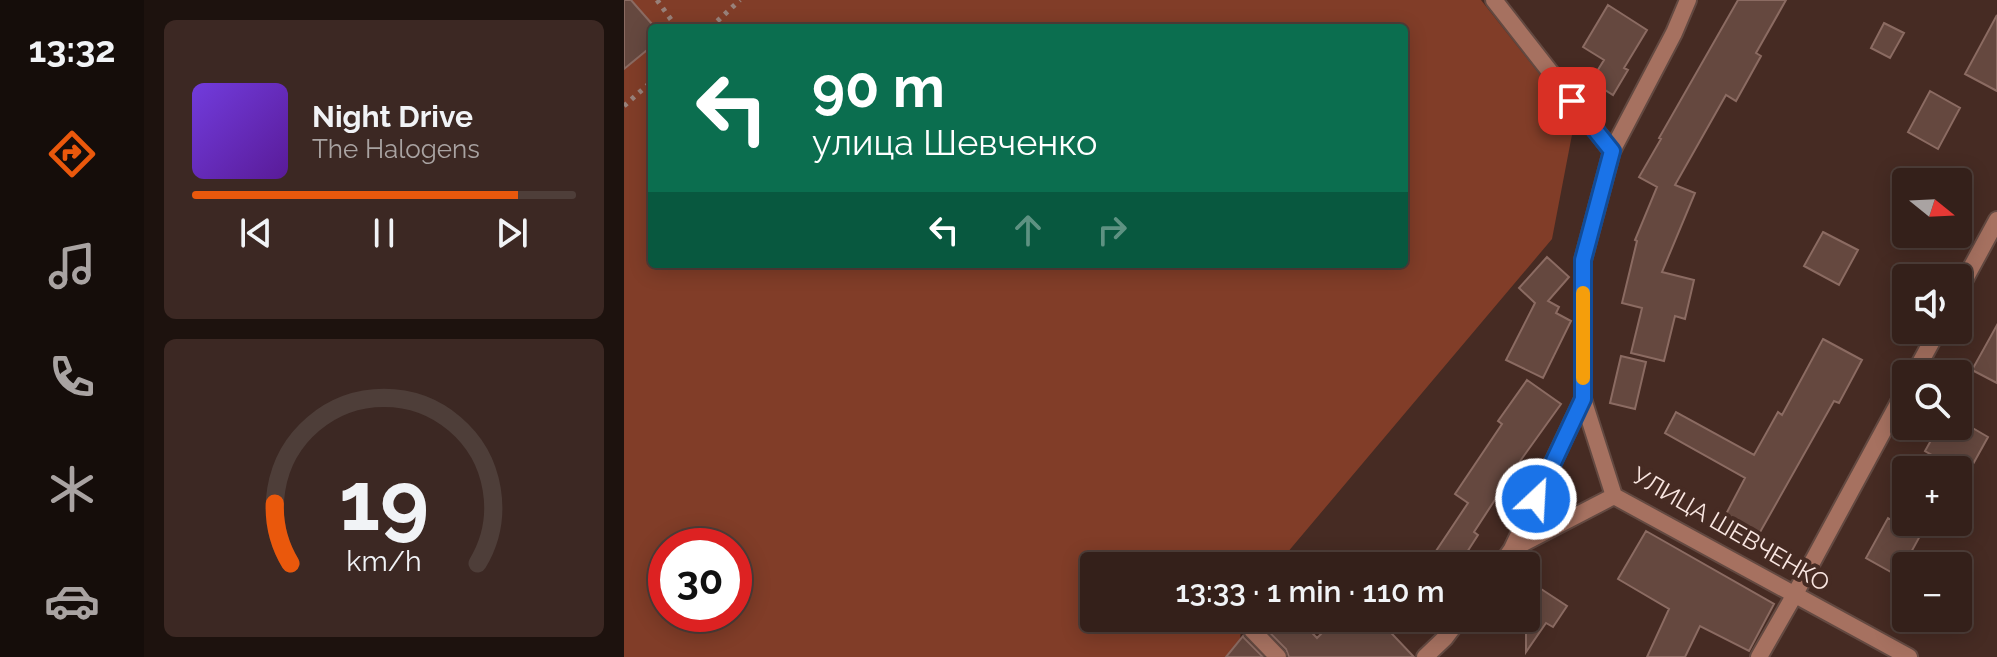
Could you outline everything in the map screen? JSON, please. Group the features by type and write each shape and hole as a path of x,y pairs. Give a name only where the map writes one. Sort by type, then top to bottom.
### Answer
{"street":[{"path":"1494,0 1612,151"},
{"path":"1510,552 1583,399 1583,260 1612,151 1688,0"},
{"path":"1972,266 1997,220"},
{"name":"УЛИЦА ШЕВЧЕНКО","path":"1583,399 1614,496 1909,657"},
{"path":"1759,657 1892,415"},
{"path":"1512,549 1614,496"},
{"path":"1254,632 1278,657"},
{"path":"1425,657 1450,632"}],"path":[{"path":"657,0 674,24"},
{"path":"714,24 740,0"},
{"path":"624,106 648,85"}],"shaded area":[{"path":"624,0 1481,0 1575,119 1552,239 1288,552 1080,552 1080,632 1241,632 1240,640 1226,657 624,657"}],"building":[{"path":"624,0 631,0 652,24 648,24 648,49 624,69"},
{"path":"1738,0 1786,0 1756,53 1761,56 1736,101 1726,95 1675,185 1695,193 1662,272 1694,280 1685,319 1675,316 1664,361 1631,353 1642,308 1622,303 1635,240 1657,187 1639,177"},
{"path":"1608,5 1647,30 1624,68 1628,70 1613,95 1591,81 1604,60 1583,47"},
{"path":"1997,15 1997,91 1965,74"},
{"path":"1884,23 1904,33 1890,58 1871,48"},
{"path":"1930,91 1960,108 1938,149 1908,132"},
{"path":"1823,232 1858,250 1839,285 1804,266"},
{"path":"1547,257 1569,277 1548,301 1559,307 1556,313 1571,321 1543,378 1506,360 1535,303 1519,288"},
{"path":"1997,325 1997,383 1972,370"},
{"path":"1823,339 1862,360 1839,403 1834,401 1759,534 1725,516 1745,478 1665,433 1676,412 1754,455 1778,412 1782,415"},
{"path":"1621,356 1646,362 1635,409 1610,403"},
{"path":"1527,380 1561,404 1474,532 1478,535 1467,552 1437,552 1468,503 1455,494 1502,424 1498,421"},
{"path":"1972,428 1988,437 1972,466 1972,456 1934,456 1925,451 1931,440 1972,440"},
{"path":"1888,518 1892,520 1892,536 1920,536 1911,552 1892,552 1892,573 1866,558"},
{"path":"1646,531 1774,604 1749,651 1700,626 1685,657 1647,657 1669,609 1618,579"},
{"path":"1540,588 1567,606 1553,627 1546,623 1540,632"},
{"path":"1269,632 1311,632 1317,638 1323,632 1390,632 1414,657 1289,657 1286,649"},
{"path":"1526,632 1540,632 1526,652"},
{"path":"1244,638 1263,657 1226,657"}],"slow traffic":[{"path":"1583,293 1583,378"}],"route":[{"path":"1536,499 1583,399 1583,260 1612,151 1572,101"}]}
